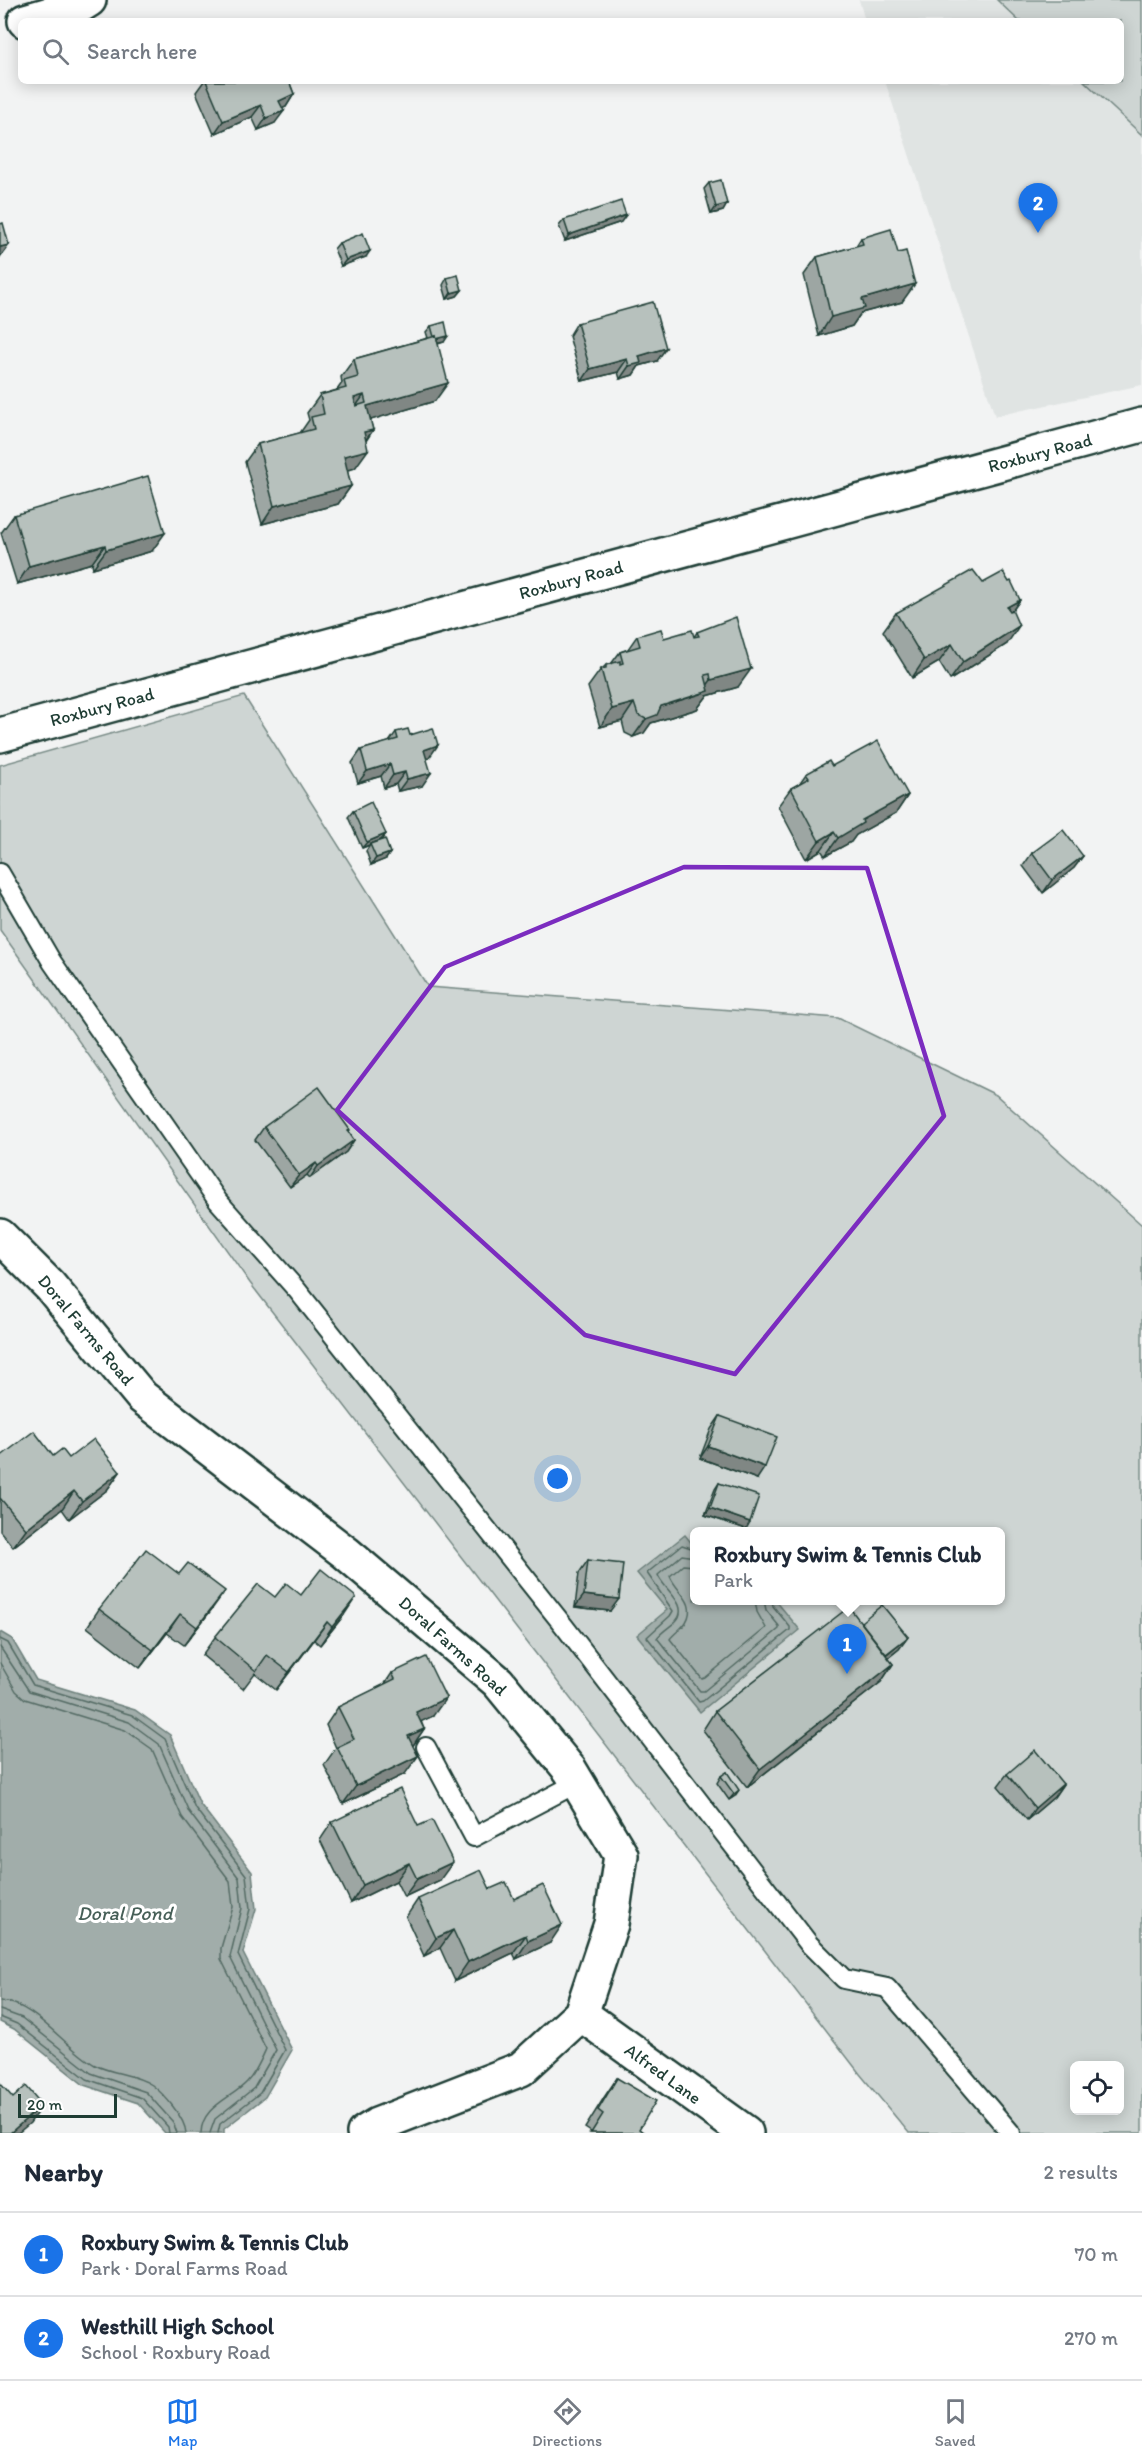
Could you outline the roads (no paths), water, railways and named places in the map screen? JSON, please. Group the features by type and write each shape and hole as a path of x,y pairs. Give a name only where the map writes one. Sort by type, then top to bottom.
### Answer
{"street":[{"path":"37,18 81,5 89,0"},
{"path":"0,28 18,23"},
{"name":"Roxbury Road","path":"0,735 1142,425"},
{"name":"Doral Farms Road","path":"0,1236 50,1286 142,1396 346,1552 498,1682 570,1770 621,1855 610,1924 581,2014 521,2069 377,2125 364,2133"},
{"name":"Alfred Lane","path":"581,2014 746,2133"}],"lane":[{"path":"0,873 52,962 218,1201 305,1299 564,1626 809,1944 844,1979 886,1988 1011,2133"},
{"path":"426,1747 474,1838 577,1783"}],"water":[{"path":"685,1535 690,1541 690,1605 779,1605 800,1630 700,1712 637,1635 667,1610 637,1573"},
{"name":"Doral Pond","path":"0,1632 12,1639 36,1680 135,1710 170,1735 200,1804 252,1872 256,1909 243,1953 292,2050 265,2097 224,2129 224,2133 165,2133 138,2103 84,2085 14,2029 0,2022"}],"place":[{"name":"Westhill High School","path":"1038,233"},
{"name":"Roxbury Swim & Tennis Club","path":"847,1674"}]}
